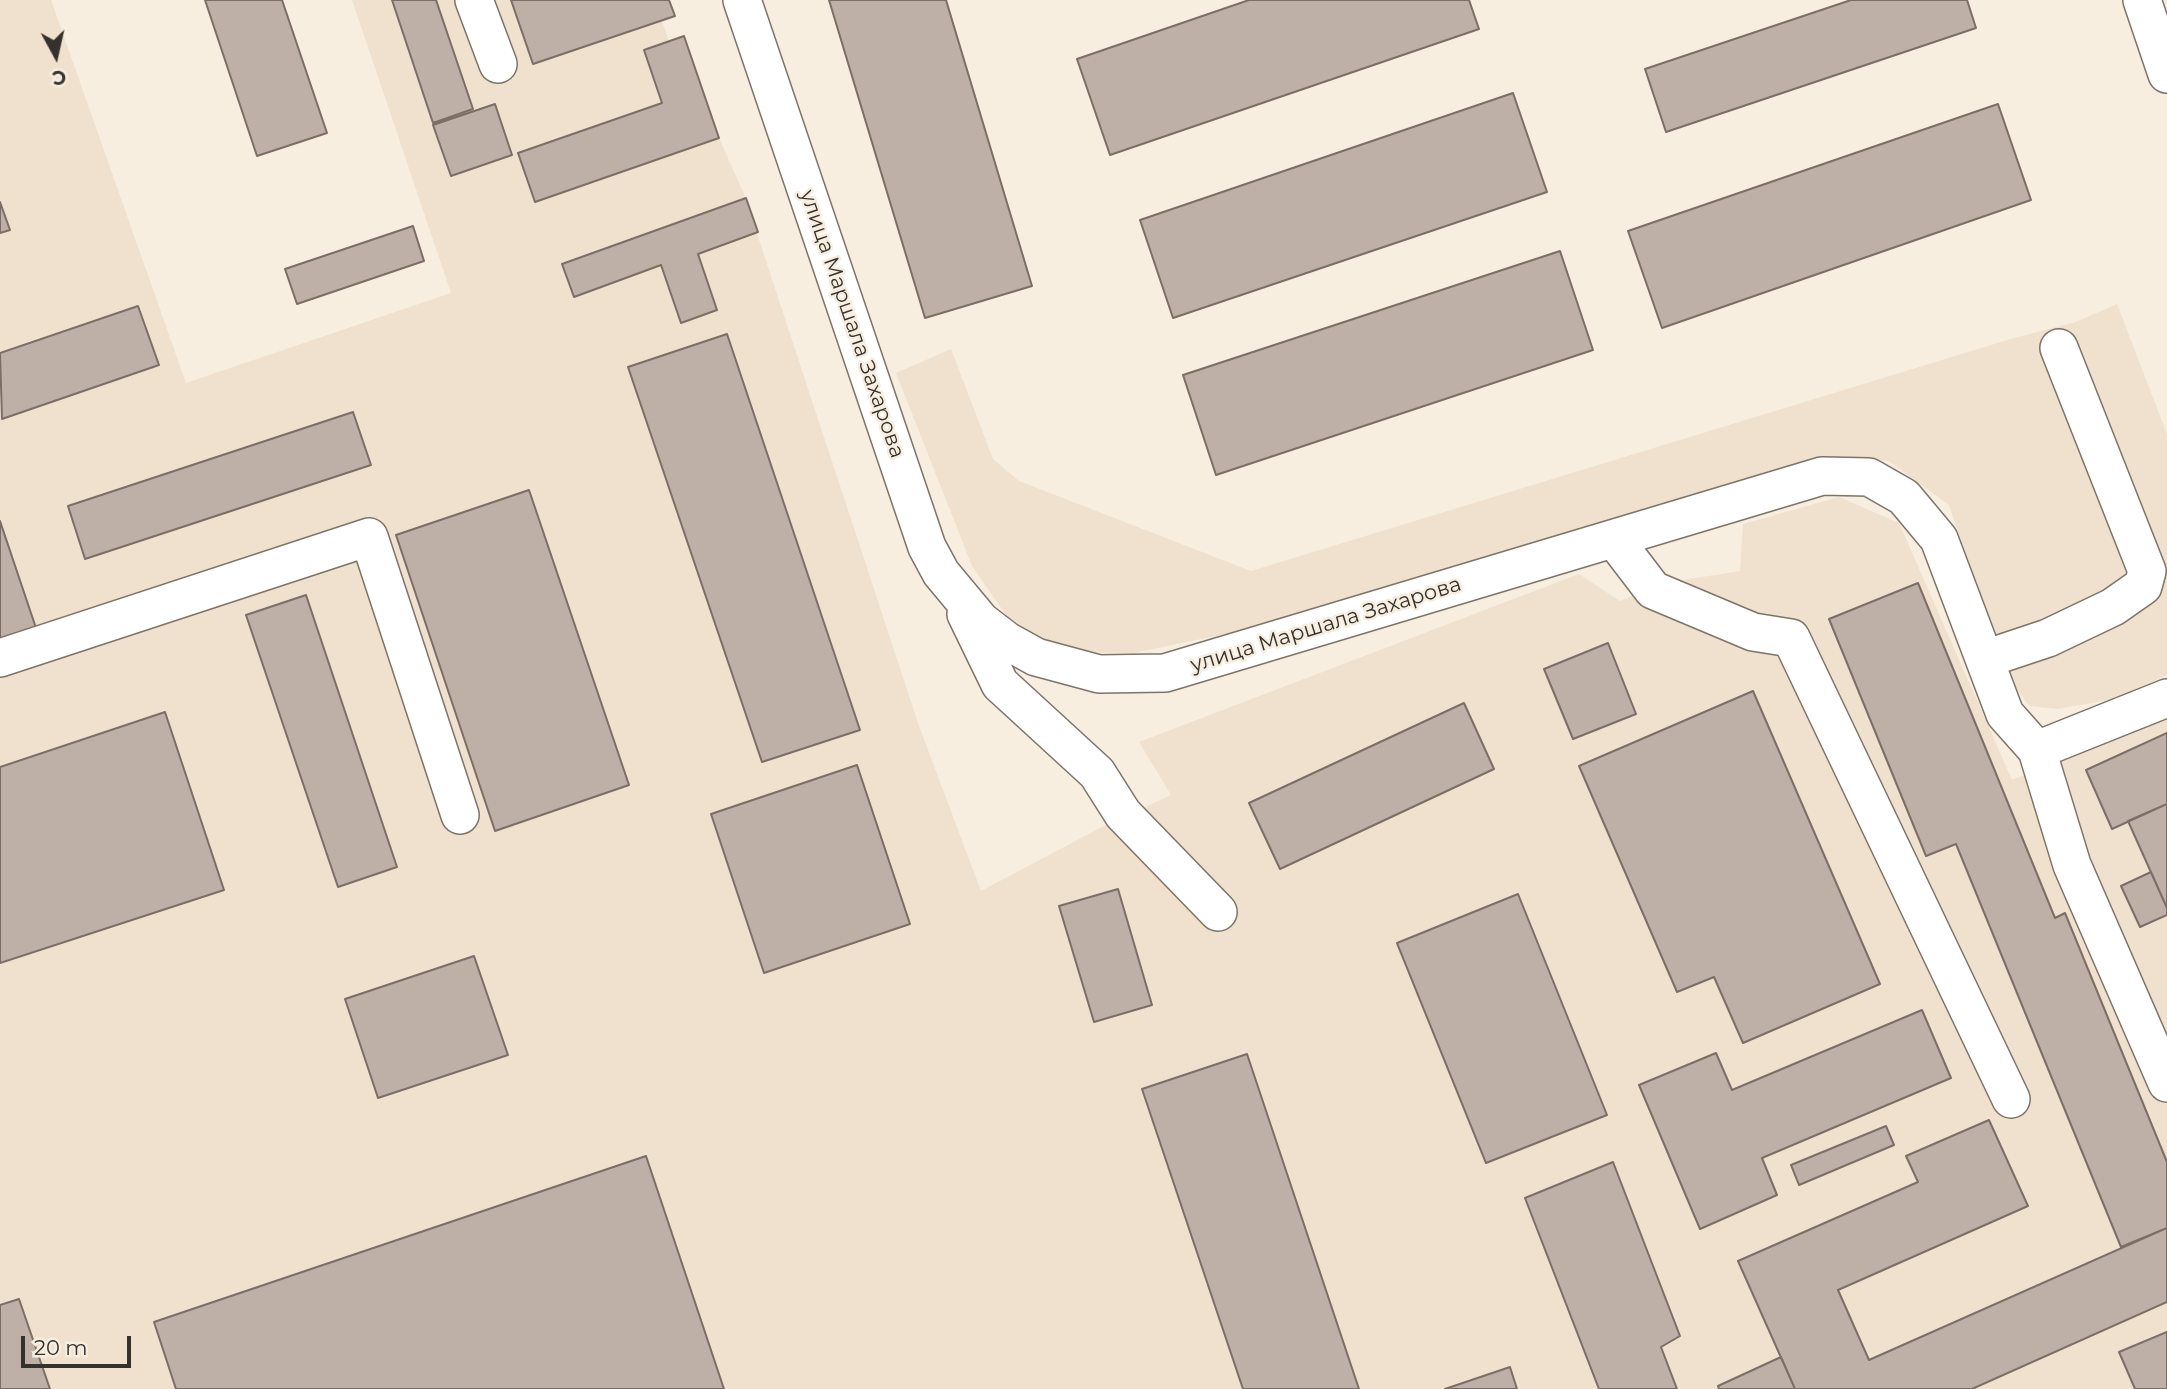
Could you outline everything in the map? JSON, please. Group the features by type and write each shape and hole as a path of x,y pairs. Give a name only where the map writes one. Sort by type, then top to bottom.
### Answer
{"street":[{"path":"474,0 498,64"},
{"name":"улица Маршала Захарова","path":"742,0 927,547 958,597 998,635 1036,657 1099,674 1132,676 1165,673 1822,476 1869,477 1904,497 1939,539 2005,714 2037,750"},
{"path":"2142,0 2167,74"},
{"path":"1984,660 2048,638 2113,607 2143,586 2147,571 2059,348"},
{"path":"0,657 369,537 460,815"},
{"path":"1614,539 1653,590 1753,632 1791,638 2011,1099"},
{"path":"958,597 1000,684 1097,773 1123,814 1218,912"},
{"path":"2167,698 2037,750 2072,865 2167,1083"}],"shaded area":[{"path":"0,0 51,0 186,383 451,293 352,0 669,0 675,16 662,21 669,41 684,36 719,138 744,194 919,726 981,891 1102,827 1171,795 1139,742 1579,574 1620,601 1664,583 1740,571 1743,524 1839,497 1899,523 2012,780 2167,717 2167,1389 0,1389"},
{"path":"2117,304 2167,434 2167,675 2113,699 2058,709 2029,706 2006,673 1949,505 1889,461 1841,456 1363,597 1231,633 1133,653 1065,652 1008,618 972,566 896,373 951,349 993,459 1019,481 1251,571 2014,338 2076,322"}],"building":[{"path":"205,0 282,0 327,133 257,156"},
{"path":"392,0 436,0 473,109 433,123"},
{"path":"511,0 669,0 675,16 533,64"},
{"path":"829,0 946,0 1032,286 925,318"},
{"path":"1249,0 1469,0 1479,29 1110,155 1077,59"},
{"path":"1851,0 1967,0 1976,28 1666,132 1645,69"},
{"path":"684,36 719,138 535,202 518,153 662,103 644,50"},
{"path":"1513,93 1547,192 1173,318 1140,220"},
{"path":"495,104 512,155 451,176 433,125"},
{"path":"1998,104 2031,200 1662,328 1628,231"},
{"path":"746,198 758,232 698,254 717,310 681,323 661,265 574,297 562,264"},
{"path":"0,202 10,230 0,233"},
{"path":"413,226 424,261 297,304 285,269"},
{"path":"1560,251 1593,350 1216,475 1183,375"},
{"path":"138,306 159,365 2,419 0,353"},
{"path":"727,334 860,730 762,762 628,367"},
{"path":"353,412 371,465 85,559 68,506"},
{"path":"529,490 629,785 495,831 396,535"},
{"path":"0,521 36,628 0,640"},
{"path":"1918,583 2055,918 2065,913 2167,1162 2167,1228 2121,1247 1956,844 1926,856 1829,619"},
{"path":"306,595 397,867 338,887 246,615"},
{"path":"1608,643 1636,714 1573,739 1544,669"},
{"path":"1753,691 1880,984 1743,1043 1714,977 1677,992 1579,766"},
{"path":"1464,703 1494,769 1280,869 1249,803"},
{"path":"165,712 224,890 0,963 0,767"},
{"path":"2167,733 2167,804 2112,829 2086,770"},
{"path":"857,765 910,924 764,973 711,814"},
{"path":"2167,804 2167,908 2128,821"},
{"path":"2151,872 2167,908 2167,915 2140,927 2121,886"},
{"path":"1118,889 1152,1005 1094,1022 1059,906"},
{"path":"1518,894 1607,1115 1486,1163 1397,943"},
{"path":"474,956 508,1055 378,1098 345,999"},
{"path":"1922,1010 1951,1078 1762,1158 1777,1195 1700,1229 1639,1085 1716,1053 1732,1090"},
{"path":"1247,1054 1359,1389 1243,1389 1142,1089"},
{"path":"1989,1120 2028,1206 1838,1290 1869,1360 2167,1228 2167,1302 1972,1389 1795,1389 1738,1261 1918,1182 1906,1156"},
{"path":"1886,1126 1894,1145 1799,1185 1791,1165"},
{"path":"646,1156 724,1389 176,1389 154,1322"},
{"path":"1613,1162 1680,1336 1661,1347 1677,1389 1599,1389 1525,1198"},
{"path":"19,1299 50,1389 0,1389 0,1305"},
{"path":"2167,1332 2167,1389 2135,1389 2119,1352"},
{"path":"1781,1357 1795,1389 1719,1389 1718,1386"},
{"path":"1510,1367 1517,1389 1445,1389"}]}
